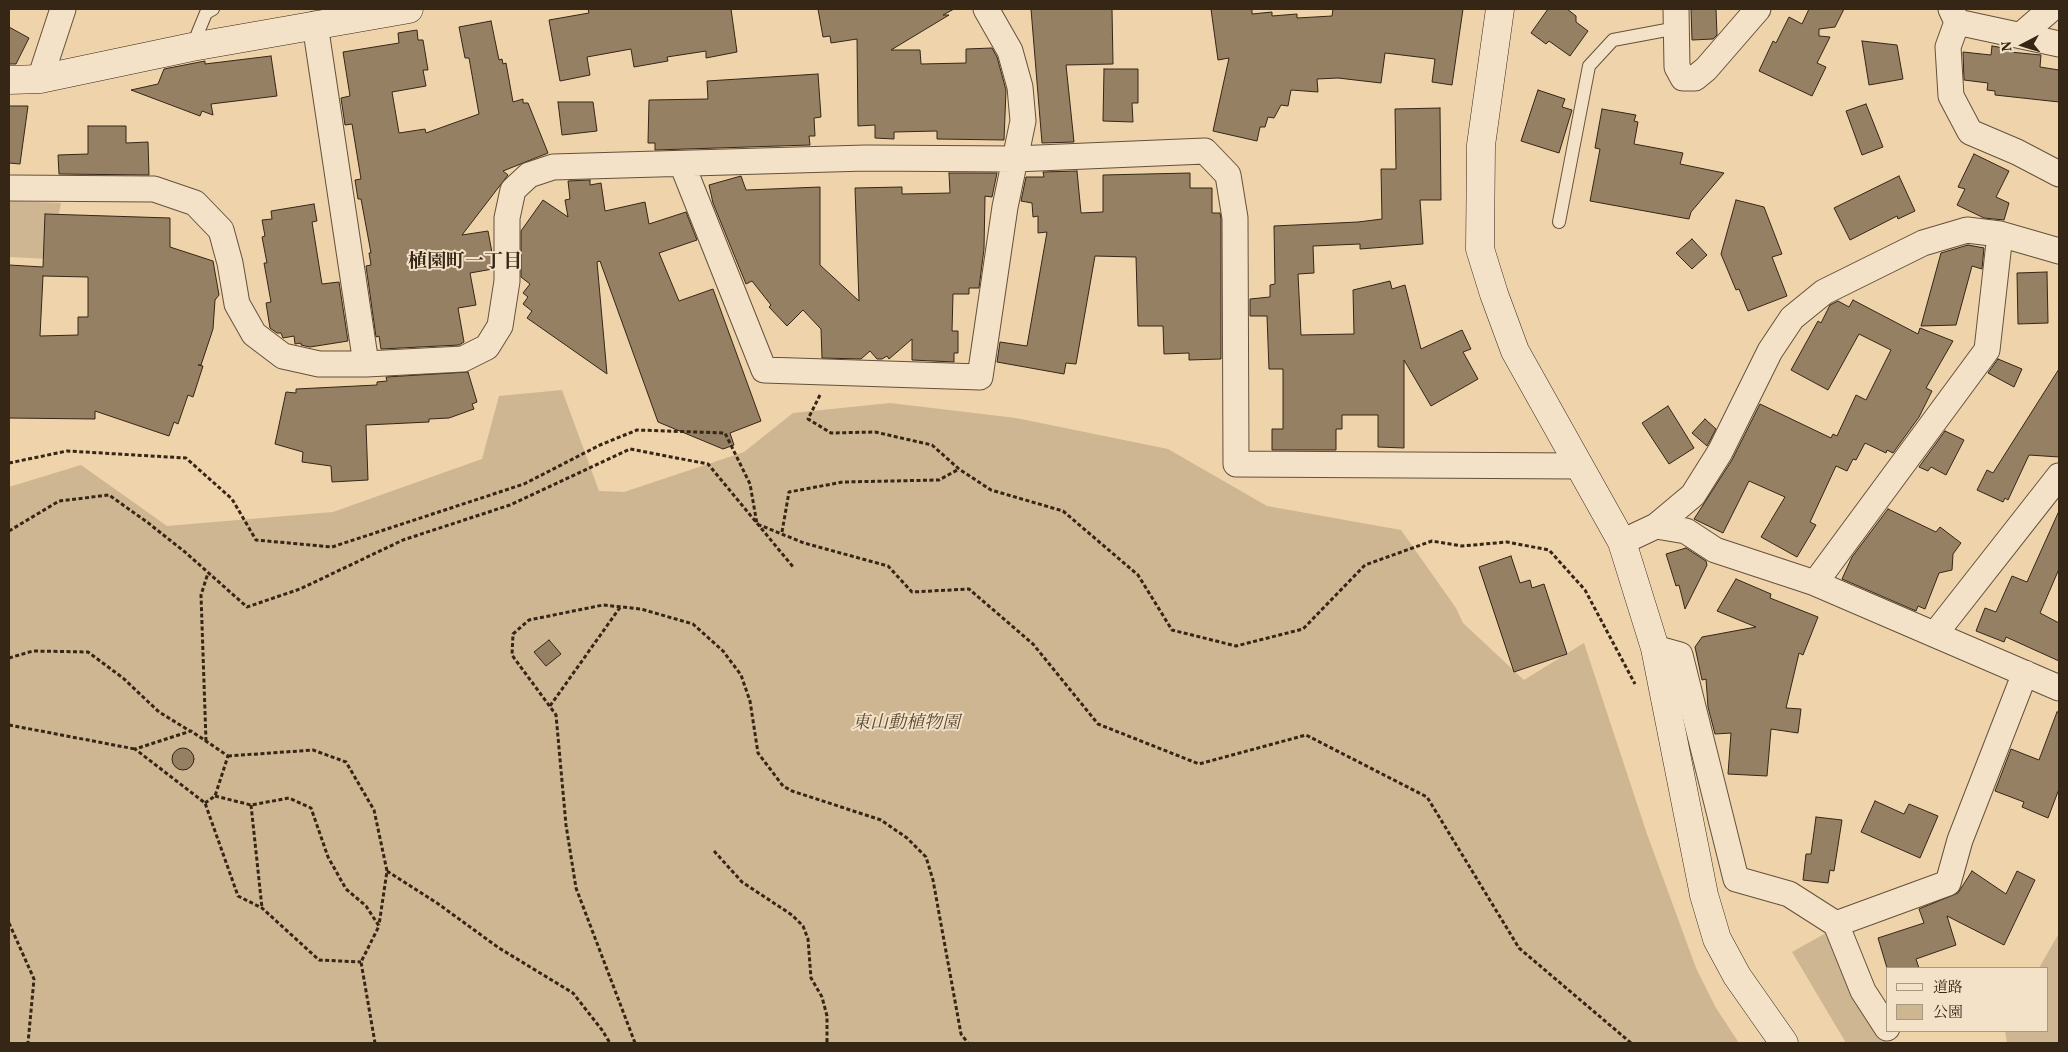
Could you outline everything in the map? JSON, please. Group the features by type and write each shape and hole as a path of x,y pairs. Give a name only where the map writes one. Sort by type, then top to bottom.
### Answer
{"street":[{"path":"40,79 63,9"},
{"path":"9,80 40,79 192,47 409,9"},
{"path":"682,164 764,370 980,377 1005,207 1023,121 1020,87 1010,52 986,9"},
{"path":"1500,9 1481,145 1480,248 1494,294 1515,351 1622,542 1655,648 1704,895 1717,939 1736,976 1784,1043"},
{"path":"1676,19 1677,66 1683,78 1695,78 1706,69 1758,9"},
{"path":"2021,36 2051,9"},
{"path":"2059,44 2021,36 1954,15 1948,47 1951,96 1970,132 2017,152 2059,174"},
{"path":"315,24 366,364"},
{"path":"9,188 154,190 195,203 221,230 230,263 237,304 254,334 283,356 319,364 366,364 464,359 487,347 500,326 507,281 507,218 513,190 529,175 552,168 866,158 1015,159 1205,151 1228,175 1235,218 1236,464 1579,466"},
{"path":"1622,542 1656,526 1693,495 1720,452 1770,351 1792,318 1824,292 1923,242 1967,230 2000,234 2059,251"},
{"path":"1815,582 1988,350 2000,234"},
{"path":"1935,634 2059,476"},
{"path":"1656,526 1686,531 1715,550 1815,582 2059,688"},
{"path":"1655,648 1680,655 1736,879 1789,894 1836,924 1863,990 1886,1027"},
{"path":"1836,924 1948,883 1960,840 2025,673"},
{"path":"1889,1032 1896,1043"}],"lane":[{"path":"192,47 206,13 213,9"},
{"path":"1559,222 1589,66 1612,40 1676,19"}],"path":[{"path":"853,373 820,395 808,419 831,433 875,432 932,445 959,469 991,490 1063,511 1138,575 1172,630 1236,646 1303,630 1364,565 1432,541 1462,546 1507,542 1549,550 1585,590 1629,674 1640,690"},
{"path":"9,463 67,451 186,458 232,500 256,540 332,547 524,484 600,445 637,430 725,433 750,484 758,524"},
{"path":"9,531 59,501 109,495 147,522 247,607 300,589 403,540 510,505 630,449 708,464 794,568"},
{"path":"782,532 789,492 843,482 939,480 959,469"},
{"path":"758,524 804,543 888,566 912,592 969,590 1033,644 1098,724 1199,764 1306,735 1427,797 1520,948 1631,1043"},
{"path":"206,741 201,596 208,573"},
{"path":"635,1043 576,888 566,825 556,715 512,655 513,634 529,620 603,605 642,608 693,624 723,651 741,674 750,701 758,753 784,786 881,820 908,838 926,857 933,880 961,1034 968,1043"},
{"path":"550,706 621,606"},
{"path":"9,658 34,650 88,652 122,678 160,712 228,756 313,750 346,762 374,810 387,871 379,926 361,962 376,1043"},
{"path":"9,725 135,749 205,802 238,896 262,908 319,960 361,962"},
{"path":"135,749 191,731"},
{"path":"205,802 215,796 228,756"},
{"path":"215,796 251,805 289,798 311,808 328,857 346,889 366,906 379,926"},
{"path":"251,805 262,908"},
{"path":"714,851 742,882 792,915 803,926 808,939 811,978 822,997 827,1016 827,1043"},
{"path":"387,871 437,903 499,948 573,994 610,1043"},
{"path":"9,923 34,979 28,1043"}],"green space":[{"path":"9,201 61,203 50,259 9,257"},
{"name":"東山動植物園","path":"562,390 599,491 624,492 744,452 793,413 890,403 1016,418 1168,449 1267,506 1401,530 1456,608 1463,623 1524,680 1584,643 1647,834 1696,968 1716,1008 1739,1043 9,1043 9,487 81,465 167,526 333,512 482,459 499,396"},
{"path":"1826,933 1886,1043 1846,1043 1792,952"},
{"path":"2059,933 2059,1043 2007,1043 2005,1032 2048,1032 2048,967 2040,967"}],"building":[{"path":"588,9 731,9 737,52 706,58 706,51 667,57 668,61 634,67 631,49 587,57 590,75 560,81 549,20 589,13"},
{"path":"818,9 954,9 943,15 949,15 891,50 920,50 921,64 966,63 966,49 992,48 997,57 1006,90 1004,140 937,139 937,131 894,132 894,139 875,138 875,125 858,126 857,39 831,43 830,36 823,37"},
{"path":"1031,9 1112,9 1113,64 1066,65 1074,142 1042,143"},
{"path":"1211,9 1252,9 1252,14 1272,12 1272,16 1297,14 1297,18 1332,16 1333,9 1463,9 1452,85 1432,82 1435,59 1385,53 1381,83 1338,78 1317,79 1318,92 1291,90 1288,106 1281,105 1274,118 1268,117 1265,127 1260,127 1257,141 1213,131 1229,58 1218,60"},
{"path":"1548,9 1567,9 1576,16 1576,22 1588,31 1570,56 1549,41 1546,44 1531,33"},
{"path":"1691,9 1716,9 1717,35 1713,39 1692,40"},
{"path":"1809,9 1844,9 1835,27 1819,29 1819,36 1830,37 1817,63 1826,67 1812,96 1759,71 1773,41 1776,43 1789,17 1802,24"},
{"path":"491,21 499,60 502,59 503,64 506,63 513,102 523,99 523,103 528,103 548,153 503,171 508,175 462,235 488,231 493,258 493,269 470,273 476,305 458,308 464,342 459,345 381,349 379,336 376,337 366,266 371,265 369,253 371,253 361,199 358,199 355,180 361,179 352,124 345,125 341,98 350,96 343,52 399,43 398,33 417,30 418,40 423,40 428,70 423,70 426,86 392,92 399,133 425,129 426,133 479,114 469,58 465,58 459,27"},
{"path":"9,27 29,38 16,64 9,64"},
{"path":"1862,41 1897,45 1903,79 1869,85"},
{"path":"1992,46 2010,49 2010,52 2041,55 2040,67 2059,70 2059,102 1995,95 1995,91 1987,90 1988,83 1964,80 1963,52 1991,55"},
{"path":"271,56 277,96 211,104 213,115 202,111 200,116 131,90 158,84 164,69 205,61 205,64"},
{"path":"1104,69 1138,69 1138,103 1132,103 1133,122 1103,121"},
{"path":"818,74 821,117 814,118 815,136 809,136 810,145 655,150 655,143 648,143 649,100 708,99 707,81"},
{"path":"1538,90 1565,99 1562,107 1572,110 1559,153 1521,141"},
{"path":"558,102 593,102 597,131 562,135"},
{"path":"1866,104 1883,147 1862,155 1846,111"},
{"path":"9,106 28,106 20,164 9,163"},
{"path":"1440,108 1441,200 1420,200 1423,244 1360,249 1360,244 1313,246 1314,273 1298,274 1301,335 1354,334 1353,290 1390,281 1392,289 1405,285 1421,349 1462,330 1471,349 1463,352 1478,379 1431,406 1404,360 1404,448 1378,447 1378,415 1342,415 1342,429 1336,429 1336,450 1272,450 1272,429 1283,429 1283,369 1269,369 1267,316 1250,316 1250,299 1270,297 1270,285 1275,284 1274,226 1382,219 1381,169 1396,169 1395,109"},
{"path":"1602,109 1636,115 1634,121 1638,122 1634,144 1683,153 1680,164 1724,173 1691,212 1689,219 1590,201 1600,149 1595,148"},
{"path":"88,126 126,126 126,143 148,142 149,175 59,174 58,155 88,154"},
{"path":"1974,154 2009,171 1996,197 2009,203 2004,220 1984,218 1957,205 1965,189 1958,187"},
{"path":"1077,171 1081,213 1103,212 1103,175 1190,173 1190,188 1212,188 1212,213 1220,213 1221,219 1221,359 1189,360 1189,353 1164,354 1163,326 1138,326 1136,257 1095,256 1076,364 1066,363 1064,374 997,362 1000,342 1027,346 1047,232 1038,233 1038,216 1033,217 1032,203 1021,201 1026,177 1044,177 1043,172"},
{"path":"949,173 997,173 992,197 985,196 984,249 979,288 969,288 969,294 953,294 952,331 958,331 958,353 954,353 954,362 912,360 912,339 889,359 887,356 877,359 870,351 861,359 822,358 821,329 803,310 787,326 769,307 771,305 752,281 746,284 713,203 709,185 741,176 746,190 820,187 820,265 859,301 855,188 902,187 902,194 950,193"},
{"path":"1899,176 1915,211 1898,219 1897,216 1850,240 1834,208"},
{"path":"590,180 590,185 601,183 605,211 645,202 649,224 686,212 697,240 659,253 679,301 713,289 761,421 730,433 734,445 723,449 658,422 600,261 597,262 607,374 527,318 532,311 523,304 528,297 523,293 530,284 521,277 521,231 543,200 568,217 565,200 570,199 568,181"},
{"path":"1736,200 1764,207 1782,254 1772,257 1787,296 1748,311 1739,289 1736,290 1721,254"},
{"path":"314,204 317,221 312,222 322,284 339,282 348,341 310,347 301,345 301,343 295,344 294,336 283,338 281,333 277,333 270,328 266,303 271,302 264,263 267,263 262,237 265,236 262,220 272,219 271,211"},
{"path":"45,214 170,218 170,247 213,261 219,295 215,300 213,329 201,365 198,365 203,366 193,397 188,395 178,424 174,422 169,436 95,411 95,419 9,418 9,265 43,267","holes":["43,276 88,277 88,317 78,317 78,335 40,336"]},
{"path":"1692,239 1707,255 1692,269 1676,253"},
{"path":"1968,245 1984,248 1982,269 1972,266 1956,325 1921,326 1941,253"},
{"path":"2047,272 2048,323 2018,324 2017,273"},
{"path":"1853,300 1918,334 1920,328 1953,341 1926,388 1932,391 1919,417 1893,453 1887,450 1886,453 1865,443 1856,460 1853,459 1847,471 1836,466 1810,522 1816,525 1797,557 1761,537 1785,497 1749,481 1723,533 1694,519 1732,460 1760,404 1831,438 1833,434 1837,436 1856,395 1866,400 1891,350 1859,334 1828,390 1791,370 1818,321 1821,323 1830,305 1838,301 1849,307"},
{"path":"1998,359 2022,369 2014,387 1988,373"},
{"path":"2059,369 2059,457 2029,455 2008,500 2005,498 2003,502 1977,490 1987,470 1993,473"},
{"path":"468,372 477,402 472,404 474,409 449,418 429,419 429,422 366,425 368,480 332,482 331,466 302,462 303,452 275,444 286,392 296,393 296,389 377,385 377,382 387,381 386,377"},
{"path":"1668,406 1694,448 1669,464 1642,423"},
{"path":"1705,419 1716,429 1707,446 1692,433"},
{"path":"1945,431 1964,440 1946,475 1931,467 1928,471 1919,467"},
{"path":"1888,509 1936,532 1940,527 1961,543 1953,554 1952,570 1939,573 1925,609 1918,606 1916,611 1842,579 1852,557"},
{"path":"2059,511 2059,569 2040,613 2059,623 2059,661 2006,637 2004,642 1976,631 1985,608 1996,612 2012,576 2027,582"},
{"path":"1686,548 1706,561 1707,565 1685,609 1679,585 1676,586 1666,554"},
{"path":"1511,556 1520,583 1530,580 1532,588 1544,584 1567,654 1514,672 1479,567"},
{"path":"1736,579 1771,594 1770,598 1818,617 1803,655 1799,653 1786,708 1801,709 1798,733 1771,729 1767,776 1728,774 1731,733 1715,734 1708,707 1706,679 1702,680 1695,647 1702,637 1756,627 1717,611"},
{"path":"549,640 561,654 546,666 534,652"},
{"path":"2057,712 2059,712 2059,789 2048,818 2022,807 2024,802 1995,791 2011,749 2039,760"},
{"path":"183,748 191,751 194,759 191,767 183,770 175,767 172,759 175,751"},
{"path":"1875,801 1904,814 1909,804 1938,816 1920,858 1861,832"},
{"path":"1816,817 1842,820 1834,871 1830,870 1828,883 1803,880 1806,854 1811,854"},
{"path":"1972,871 2006,894 2017,871 2035,880 2004,945 1947,916 1956,945 1916,959 1919,967 1887,967 1878,938 1924,923 1919,909 1958,893"}],"district":[{"name":"植園町一丁目","path":"465,264"}]}
